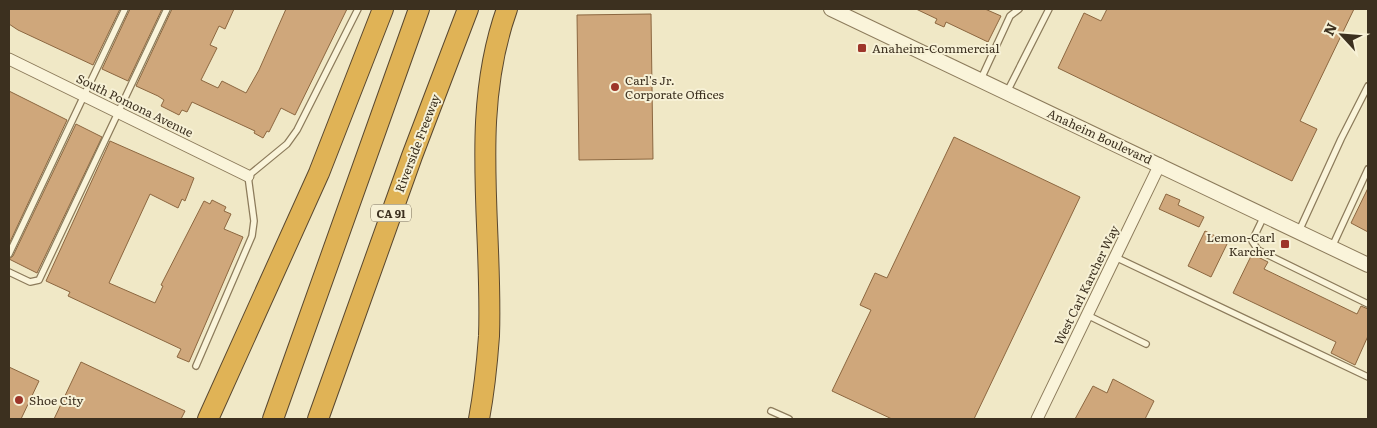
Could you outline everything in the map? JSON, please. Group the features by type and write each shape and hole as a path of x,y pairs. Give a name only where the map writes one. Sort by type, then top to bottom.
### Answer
{"highway":[{"path":"208,419 319,173 383,9"},
{"path":"273,419 419,9"},
{"name":"Riverside Freeway","path":"318,419 412,156 468,9"},
{"path":"479,419 485,383 489,335 484,133 491,68 507,9"}],"street":[{"name":"Anaheim Boulevard","path":"831,9 1368,264"},
{"name":"South Pomona Avenue","path":"9,59 248,176"},
{"name":"West Carl Karcher Way","path":"1038,419 1160,164"}],"lane":[{"path":"9,254 125,9"},
{"path":"9,272 30,282 39,280 167,9"},
{"path":"196,366 252,236 254,221 248,176 287,144 297,130 358,9"},
{"path":"981,80 1010,16 1019,9"},
{"path":"1007,92 1049,9"},
{"path":"1299,231 1341,139 1368,86"},
{"path":"1332,247 1368,169"},
{"path":"1265,214 1252,241 1258,250 1368,304"},
{"path":"1115,257 1368,376"},
{"path":"1087,315 1146,344"},
{"path":"771,411 789,419"}],"building":[{"path":"9,9 120,9 93,65 9,24"},
{"path":"130,9 162,9 128,81 102,69"},
{"path":"172,9 234,9 225,29 219,26 210,45 217,48 201,80 218,88 222,81 246,93 259,70 286,9 347,9 295,115 281,108 269,132 267,131 263,138 254,133 255,131 192,102 187,112 182,110 179,115 161,106 164,100 136,86"},
{"path":"916,9 985,9 1001,16 988,42 946,22 944,27 935,23 937,19"},
{"path":"1107,9 1354,9 1300,121 1317,129 1292,181 1058,68 1084,13 1101,21"},
{"name":"Carl's Jr. Corporate Offices","path":"651,14 653,159 579,160 577,15"},
{"path":"9,91 67,120 9,244"},
{"path":"76,124 102,137 37,273 9,259 13,256"},
{"path":"954,137 1080,197 974,419 892,419 832,391 871,310 860,305 875,273 887,278"},
{"path":"110,141 194,178 185,201 182,199 178,208 150,194 109,283 155,303 163,286 161,285 204,201 210,204 212,200 226,207 224,211 231,214 224,229 243,237 189,362 177,357 181,349 68,296 70,292 46,281"},
{"path":"1368,188 1368,232 1351,223"},
{"path":"1166,194 1180,200 1178,205 1204,217 1199,227 1159,209"},
{"path":"1205,231 1228,242 1211,277 1188,266"},
{"path":"1252,254 1268,262 1264,269 1357,314 1361,306 1368,309 1368,336 1355,365 1331,353 1336,342 1233,293"},
{"path":"81,362 185,411 181,419 54,419"},
{"name":"Shoe City","path":"9,367 39,381 21,419 9,419"},
{"path":"1113,379 1154,401 1145,419 1075,419 1093,386 1107,393"}],"place":[{"name":"Anaheim-Commercial","path":"862,48"},
{"name":"Carl's Jr. Corporate Offices","path":"615,87"},
{"name":"Lemon-Carl Karcher","path":"1285,244"},
{"name":"Shoe City","path":"19,400"}]}
